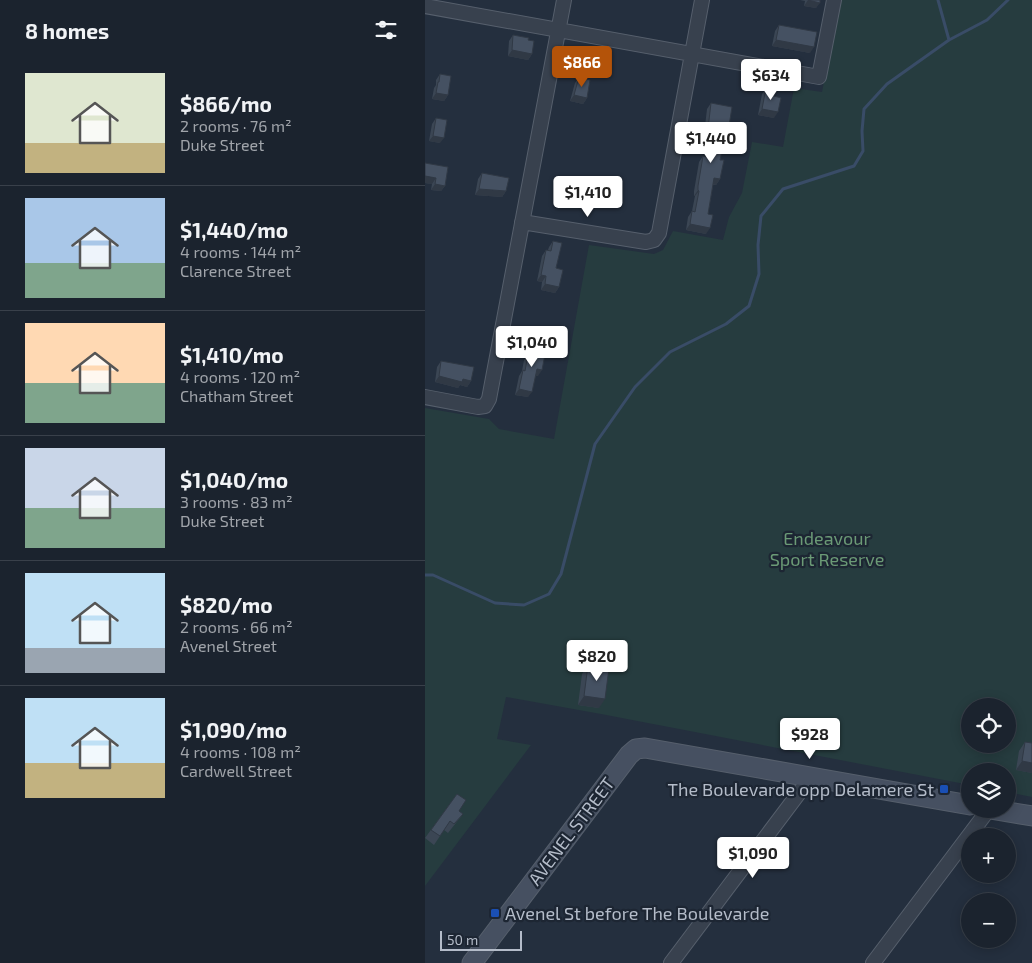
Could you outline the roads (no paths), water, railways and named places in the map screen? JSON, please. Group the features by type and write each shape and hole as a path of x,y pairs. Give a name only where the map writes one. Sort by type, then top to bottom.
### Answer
{"street":[{"path":"425,397 478,407 485,406 489,399 564,0"},
{"path":"522,222 646,242 654,240 659,233 702,0"},
{"path":"425,6 819,77 834,0"},
{"name":"AVENEL STREET","path":"472,963 629,755 636,749 645,748 811,777"},
{"path":"671,963 811,777 961,803"},
{"path":"1016,813 1032,816"},
{"path":"873,963 982,818"}],"waterway":[{"path":"938,0 949,40"},
{"path":"425,575 433,575 495,603 524,605 549,594 561,574 595,444 635,387 670,352 726,324 749,306 759,274 758,245 761,216 783,189 854,166 863,151 864,109 887,84 949,40 987,20 1008,0"}],"place":[{"name":"The Boulevarde opp Delamere St","path":"944,789"},
{"name":"Avenel St before The Boulevarde","path":"495,913"}],"park label":[{"name":"Endeavour Sport Reserve","path":"827,548"}]}
